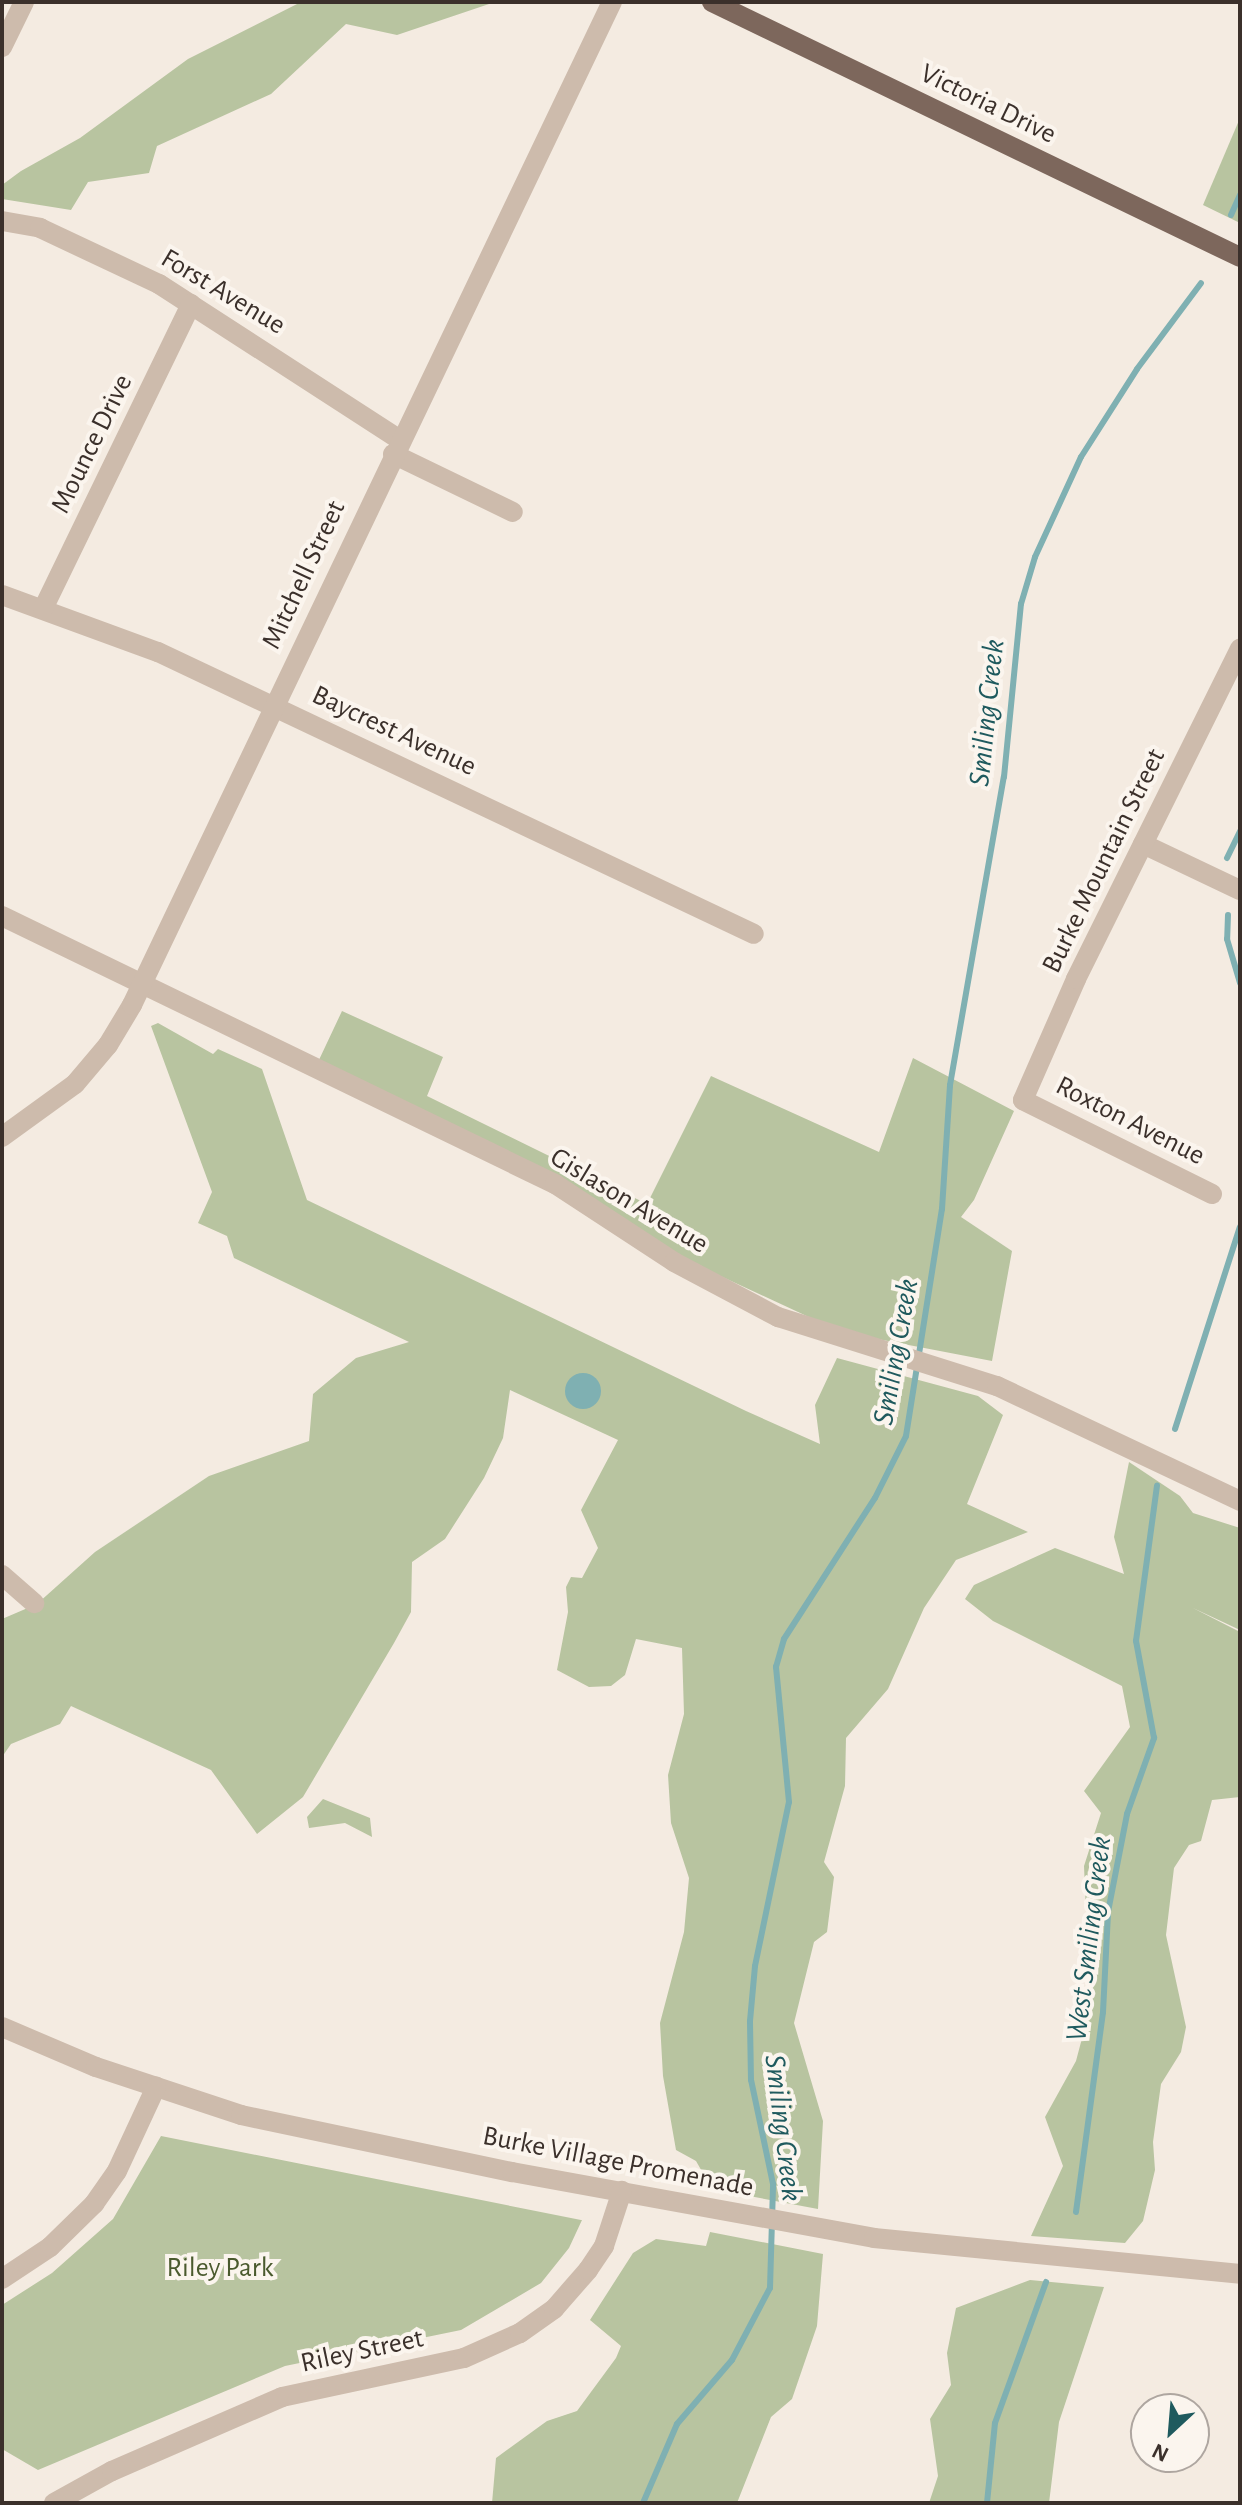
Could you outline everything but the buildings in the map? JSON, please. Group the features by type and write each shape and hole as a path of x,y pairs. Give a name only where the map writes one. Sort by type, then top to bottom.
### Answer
{"main road":[{"name":"Victoria Drive","path":"712,2 1240,257"}],"street":[{"path":"2,47 24,2"},
{"name":"Mitchell Street","path":"2,1137 48,1109 89,1069 142,984 396,447 612,2"},
{"name":"Forst Avenue","path":"2,221 40,228 191,304 396,447 513,512"},
{"name":"Mounce Drive","path":"43,609 191,304"},
{"name":"Baycrest Avenue","path":"2,595 158,652 754,934"},
{"name":"Burke Mountain Street","path":"1023,1100 1143,844 1240,649"},
{"path":"1143,844 1240,890"},
{"name":"Gislason Avenue","path":"2,916 555,1184 644,1245 778,1317 882,1353 997,1386 1240,1501"},
{"name":"Roxton Avenue","path":"1023,1100 1212,1194"},
{"path":"2,1575 34,1603"},
{"name":"Burke Village Promenade","path":"2,2027 156,2087 241,2115 725,2212 941,2247 1240,2274"},
{"path":"2,2279 50,2247 94,2204 117,2171 156,2087"},
{"name":"Riley Street","path":"54,2503 112,2471 282,2397 464,2358 520,2333 554,2309 588,2270 604,2246 622,2191"}],"green space":[{"path":"301,2 495,2 397,35 346,24 271,94 157,146 149,173 88,182 71,210 2,199 2,185 80,138 188,59"},
{"path":"1240,118 1240,223 1203,205"},
{"path":"342,1011 443,1057 427,1096 647,1204 711,1076 879,1152 913,1058 1014,1111 974,1200 961,1217 1012,1251 992,1361 841,1332 703,1268 318,1062"},
{"path":"158,1023 213,1054 218,1049 262,1069 307,1200 746,1411 820,1444 815,1405 837,1358 978,1396 1003,1415 967,1504 1028,1532 956,1560 924,1608 888,1689 846,1738 845,1786 824,1862 834,1877 827,1932 814,1942 794,2023 823,2121 818,2209 712,2189 696,2161 676,2150 663,2076 660,2023 684,1932 689,1878 671,1823 668,1775 684,1714 682,1648 636,1639 625,1675 611,1686 589,1687 557,1670 568,1612 566,1587 571,1577 582,1578 598,1548 581,1510 618,1440 510,1390 503,1438 484,1478 445,1539 412,1562 411,1612 394,1643 303,1797 257,1834 211,1770 71,1706 60,1724 11,1744 2,1757 2,1619 37,1604 95,1552 209,1476 309,1441 313,1394 356,1358 409,1342 234,1258 227,1236 198,1223 212,1192 151,1026"},
{"path":"1129,1462 1180,1496 1193,1513 1240,1528 1240,1630 1193,1608 1240,1632 1240,1797 1212,1800 1201,1841 1189,1845 1174,1868 1166,1935 1186,2027 1181,2052 1161,2084 1153,2142 1155,2170 1143,2221 1125,2243 1031,2236 1063,2166 1045,2117 1076,2061 1090,2008 1084,1866 1101,1813 1084,1791 1130,1727 1122,1686 993,1621 965,1599 974,1585 1055,1548 1124,1574 1114,1537"},
{"path":"323,1799 370,1818 372,1837 345,1823 309,1828 307,1817"},
{"name":"Riley Park","path":"161,2136 582,2220 569,2248 541,2283 461,2330 285,2366 38,2470 2,2449 2,2305 52,2273 113,2219"},
{"path":"710,2232 823,2254 817,2326 792,2399 771,2417 737,2503 492,2503 496,2458 547,2421 577,2411 616,2358 621,2346 590,2320 633,2253 656,2239 706,2246"},
{"path":"1030,2280 1104,2287 1059,2422 1049,2503 929,2503 938,2476 930,2419 951,2385 947,2353 956,2308"}],"water":[{"path":"583,1373 596,1378 601,1391 596,1404 583,1409 570,1404 565,1391 570,1378"}],"waterway":[{"name":"Smiling Creek","path":"1231,215 1240,195"},
{"name":"Smiling Creek","path":"643,2503 677,2424 732,2360 770,2288 773,2184 751,2080 750,2021 755,1966 789,1802 776,1667 784,1639 875,1498 906,1436 942,1209 950,1085 1004,777 1021,604 1035,557 1081,457 1137,369 1201,283"},
{"name":"West Smiling Creek","path":"1227,858 1240,831"},
{"name":"West Smiling Creek","path":"1228,915 1227,939 1240,983"},
{"name":"West Smiling Creek","path":"1175,1429 1240,1227"},
{"name":"West Smiling Creek","path":"1076,2212 1103,2012 1108,1912 1127,1814 1154,1738 1136,1641 1157,1485"},
{"name":"West Smiling Creek","path":"987,2503 995,2423 1046,2282"}]}
